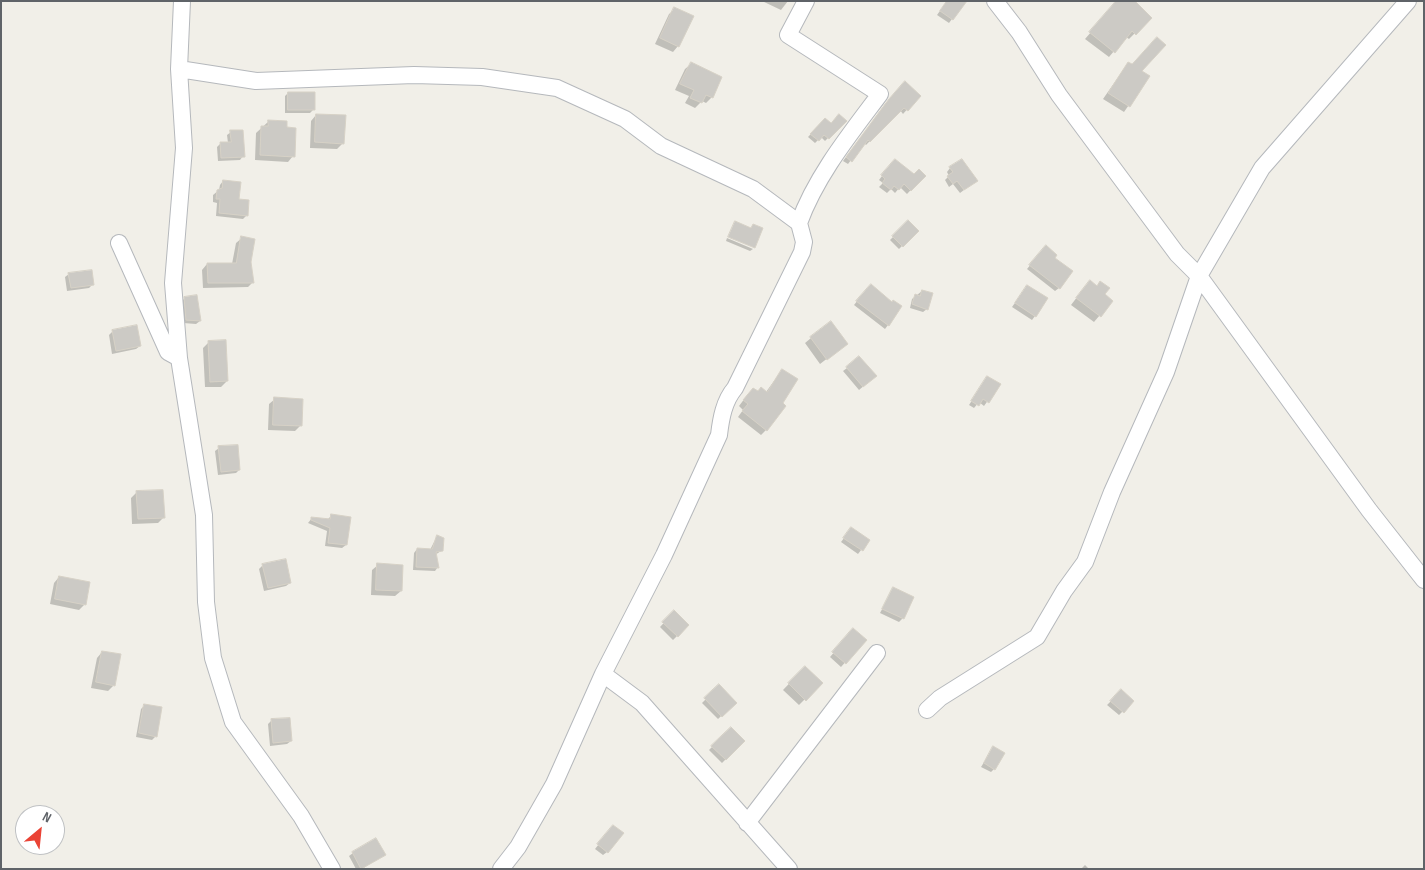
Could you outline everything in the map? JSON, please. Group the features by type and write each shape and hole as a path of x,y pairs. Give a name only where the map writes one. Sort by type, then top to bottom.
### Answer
{"street":[{"path":"182,1 178,68 184,148 173,282 179,358 204,515 206,602 213,658 233,722 301,816 332,869"},
{"path":"501,869 518,847 554,784 603,674 664,556 719,435 721,416 728,395 735,388 802,252 804,242 799,223 805,207 849,136 880,94 788,35 806,1"},
{"path":"995,1 1019,32 1059,95 1177,254 1199,276 1368,510 1424,580"},
{"path":"927,710 940,698 1037,637 1064,591 1085,562 1112,492 1166,372 1199,276 1262,168 1408,1"},
{"path":"178,68 256,81 414,75 482,77 557,88 625,119 661,146 753,189 799,223"},
{"path":"119,243 168,352 179,358"},
{"path":"747,823 877,653"},
{"path":"603,674 642,703 789,869"}],"building":[{"path":"947,1 967,1 953,20 940,11"},
{"path":"1116,1 1135,1 1152,18 1136,35 1132,31 1115,53 1089,32"},
{"path":"674,7 694,16 679,47 660,38"},
{"path":"1157,37 1166,45 1142,71 1150,76 1130,107 1108,93 1128,62 1132,64"},
{"path":"691,62 722,77 713,98 706,95 702,103 690,98 694,90 680,84"},
{"path":"905,81 921,96 908,111 904,108 870,142 868,140 852,162 846,157 889,99"},
{"path":"288,92 315,92 315,110 288,110"},
{"path":"316,114 346,115 344,144 315,142"},
{"path":"839,114 847,121 829,139 824,135 819,141 810,134 825,118 831,123"},
{"path":"268,120 287,121 287,127 296,128 295,157 260,155 261,126 268,126"},
{"path":"230,130 243,130 245,157 221,158 220,142 231,142"},
{"path":"895,159 914,174 919,169 926,176 911,191 904,184 899,190 894,186 891,190 882,183 885,179 881,175"},
{"path":"962,159 978,181 964,190 957,181 953,184 947,176 953,172 949,167"},
{"path":"223,180 241,182 239,199 249,200 248,216 219,213 220,199 216,199 217,190 222,188"},
{"path":"908,220 919,231 903,247 892,236"},
{"path":"735,221 751,228 753,224 763,228 755,248 728,237"},
{"path":"241,236 255,239 251,262 254,283 208,283 207,263 236,263"},
{"path":"1046,245 1057,255 1055,258 1073,271 1060,289 1029,265"},
{"path":"92,270 94,285 71,288 68,273"},
{"path":"1090,280 1097,286 1100,281 1110,288 1105,294 1113,301 1101,317 1076,298"},
{"path":"871,284 892,302 893,300 902,306 889,326 856,301"},
{"path":"1027,285 1048,298 1036,317 1015,303"},
{"path":"922,290 933,293 928,310 912,304 915,294 920,296"},
{"path":"197,295 201,321 186,320 184,297"},
{"path":"831,321 848,344 827,360 810,337"},
{"path":"137,325 141,346 116,351 112,330"},
{"path":"226,340 228,381 210,382 208,341"},
{"path":"859,356 877,376 863,387 846,367"},
{"path":"782,369 798,379 783,403 786,406 767,431 742,411 748,404 743,400 753,388 758,391 761,387 767,392"},
{"path":"987,376 1001,384 989,403 983,399 979,406 971,401"},
{"path":"274,397 303,399 302,426 273,425"},
{"path":"238,445 240,470 221,472 218,446"},
{"path":"163,490 165,518 138,519 136,491"},
{"path":"331,514 351,517 347,545 328,543 330,528 311,520 311,517 330,519"},
{"path":"851,527 870,540 863,551 843,538"},
{"path":"437,535 444,538 443,551 436,552 439,568 416,567 417,548 432,549"},
{"path":"286,559 291,583 268,588 262,564"},
{"path":"377,563 403,565 402,591 376,590"},
{"path":"59,576 90,582 86,605 55,599"},
{"path":"893,587 914,597 904,619 882,609"},
{"path":"674,610 689,625 678,637 662,622"},
{"path":"853,628 867,640 846,664 832,652"},
{"path":"102,651 121,654 115,686 96,682"},
{"path":"805,666 823,683 806,701 788,683"},
{"path":"719,684 737,703 722,717 704,698"},
{"path":"1121,689 1134,701 1124,713 1110,701"},
{"path":"144,704 162,707 157,737 139,733"},
{"path":"290,718 292,741 273,743 271,719"},
{"path":"731,727 745,741 726,760 711,746"},
{"path":"993,746 1005,753 995,770 984,763"},
{"path":"613,825 624,833 608,853 597,844"},
{"path":"376,838 386,855 361,869 352,852"}]}
